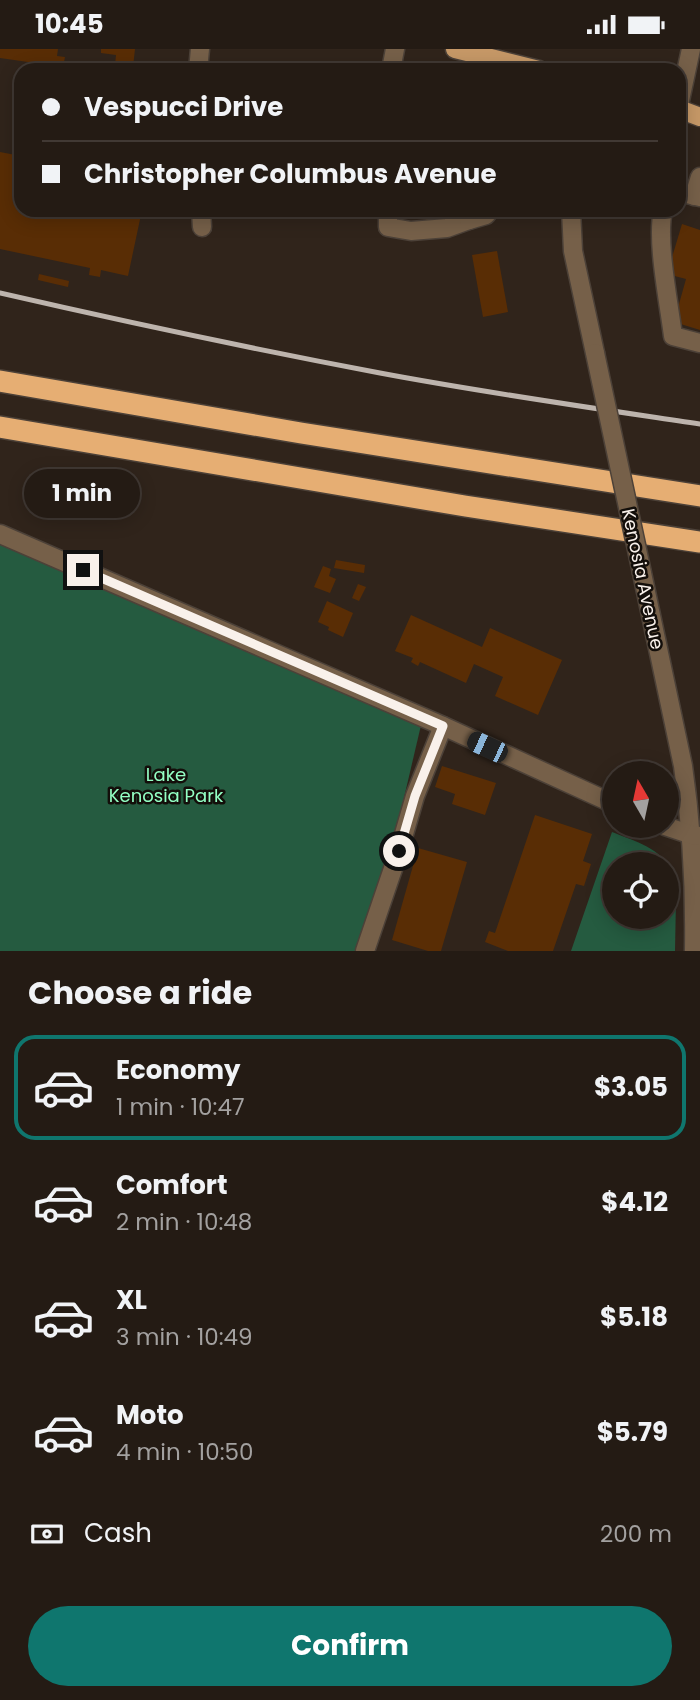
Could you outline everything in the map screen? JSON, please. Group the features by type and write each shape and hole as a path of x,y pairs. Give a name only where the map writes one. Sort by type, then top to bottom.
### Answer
{"highway":[{"path":"0,381 301,433 700,496"},
{"path":"0,427 465,506 700,542"}],"main road":[{"path":"455,49 497,54 521,63"}],"street":[{"path":"686,73 691,49"},
{"path":"691,195 700,177"},
{"path":"388,217 388,227 411,231 447,228 466,217"},
{"name":"Kenosia Avenue","path":"571,217 573,251 696,836 694,951"},
{"path":"662,217 663,258 673,337 700,343"},
{"path":"0,534 443,726 602,799"},
{"path":"365,951 415,796 443,726"},
{"path":"679,831 696,836"}],"green space":[{"name":"Lake Kenosia Park","path":"0,529 422,721 368,951 0,951"},
{"path":"610,838 627,838 655,852 605,852"},
{"path":"602,861 602,929 675,929 675,951 571,951"}],"building":[{"path":"0,49 58,49 57,56 65,57 64,63 35,63 0,58"},
{"path":"101,49 135,49 133,63 115,63 116,55 101,53"},
{"path":"0,152 14,155 14,217 141,217 128,276 101,270 100,277 89,275 90,268 0,249"},
{"path":"426,217 439,217 439,222 426,222"},
{"path":"682,224 700,230 700,330 674,322 686,279 667,274"},
{"path":"497,251 508,312 483,317 472,255"},
{"path":"39,274 69,281 68,287 38,280"},
{"path":"336,560 365,565 364,573 334,568"},
{"path":"323,566 331,569 329,576 336,579 330,593 314,587"},
{"path":"358,584 366,587 359,601 352,598"},
{"path":"327,601 353,613 343,637 318,622"},
{"path":"411,615 482,647 490,628 562,660 538,715 495,696 503,677 474,664 466,683 420,662 418,666 411,662 413,658 395,651"},
{"path":"442,766 496,783 485,815 452,804 455,794 435,787"},
{"path":"535,815 592,834 583,861 591,864 584,886 576,884 553,951 508,951 485,942 489,931 495,933"},
{"path":"418,848 467,862 441,951 428,951 392,940"}],"railway":[{"path":"0,293 380,373 700,424"}],"route":[{"path":"83,570 443,726 415,796 399,851"}]}
